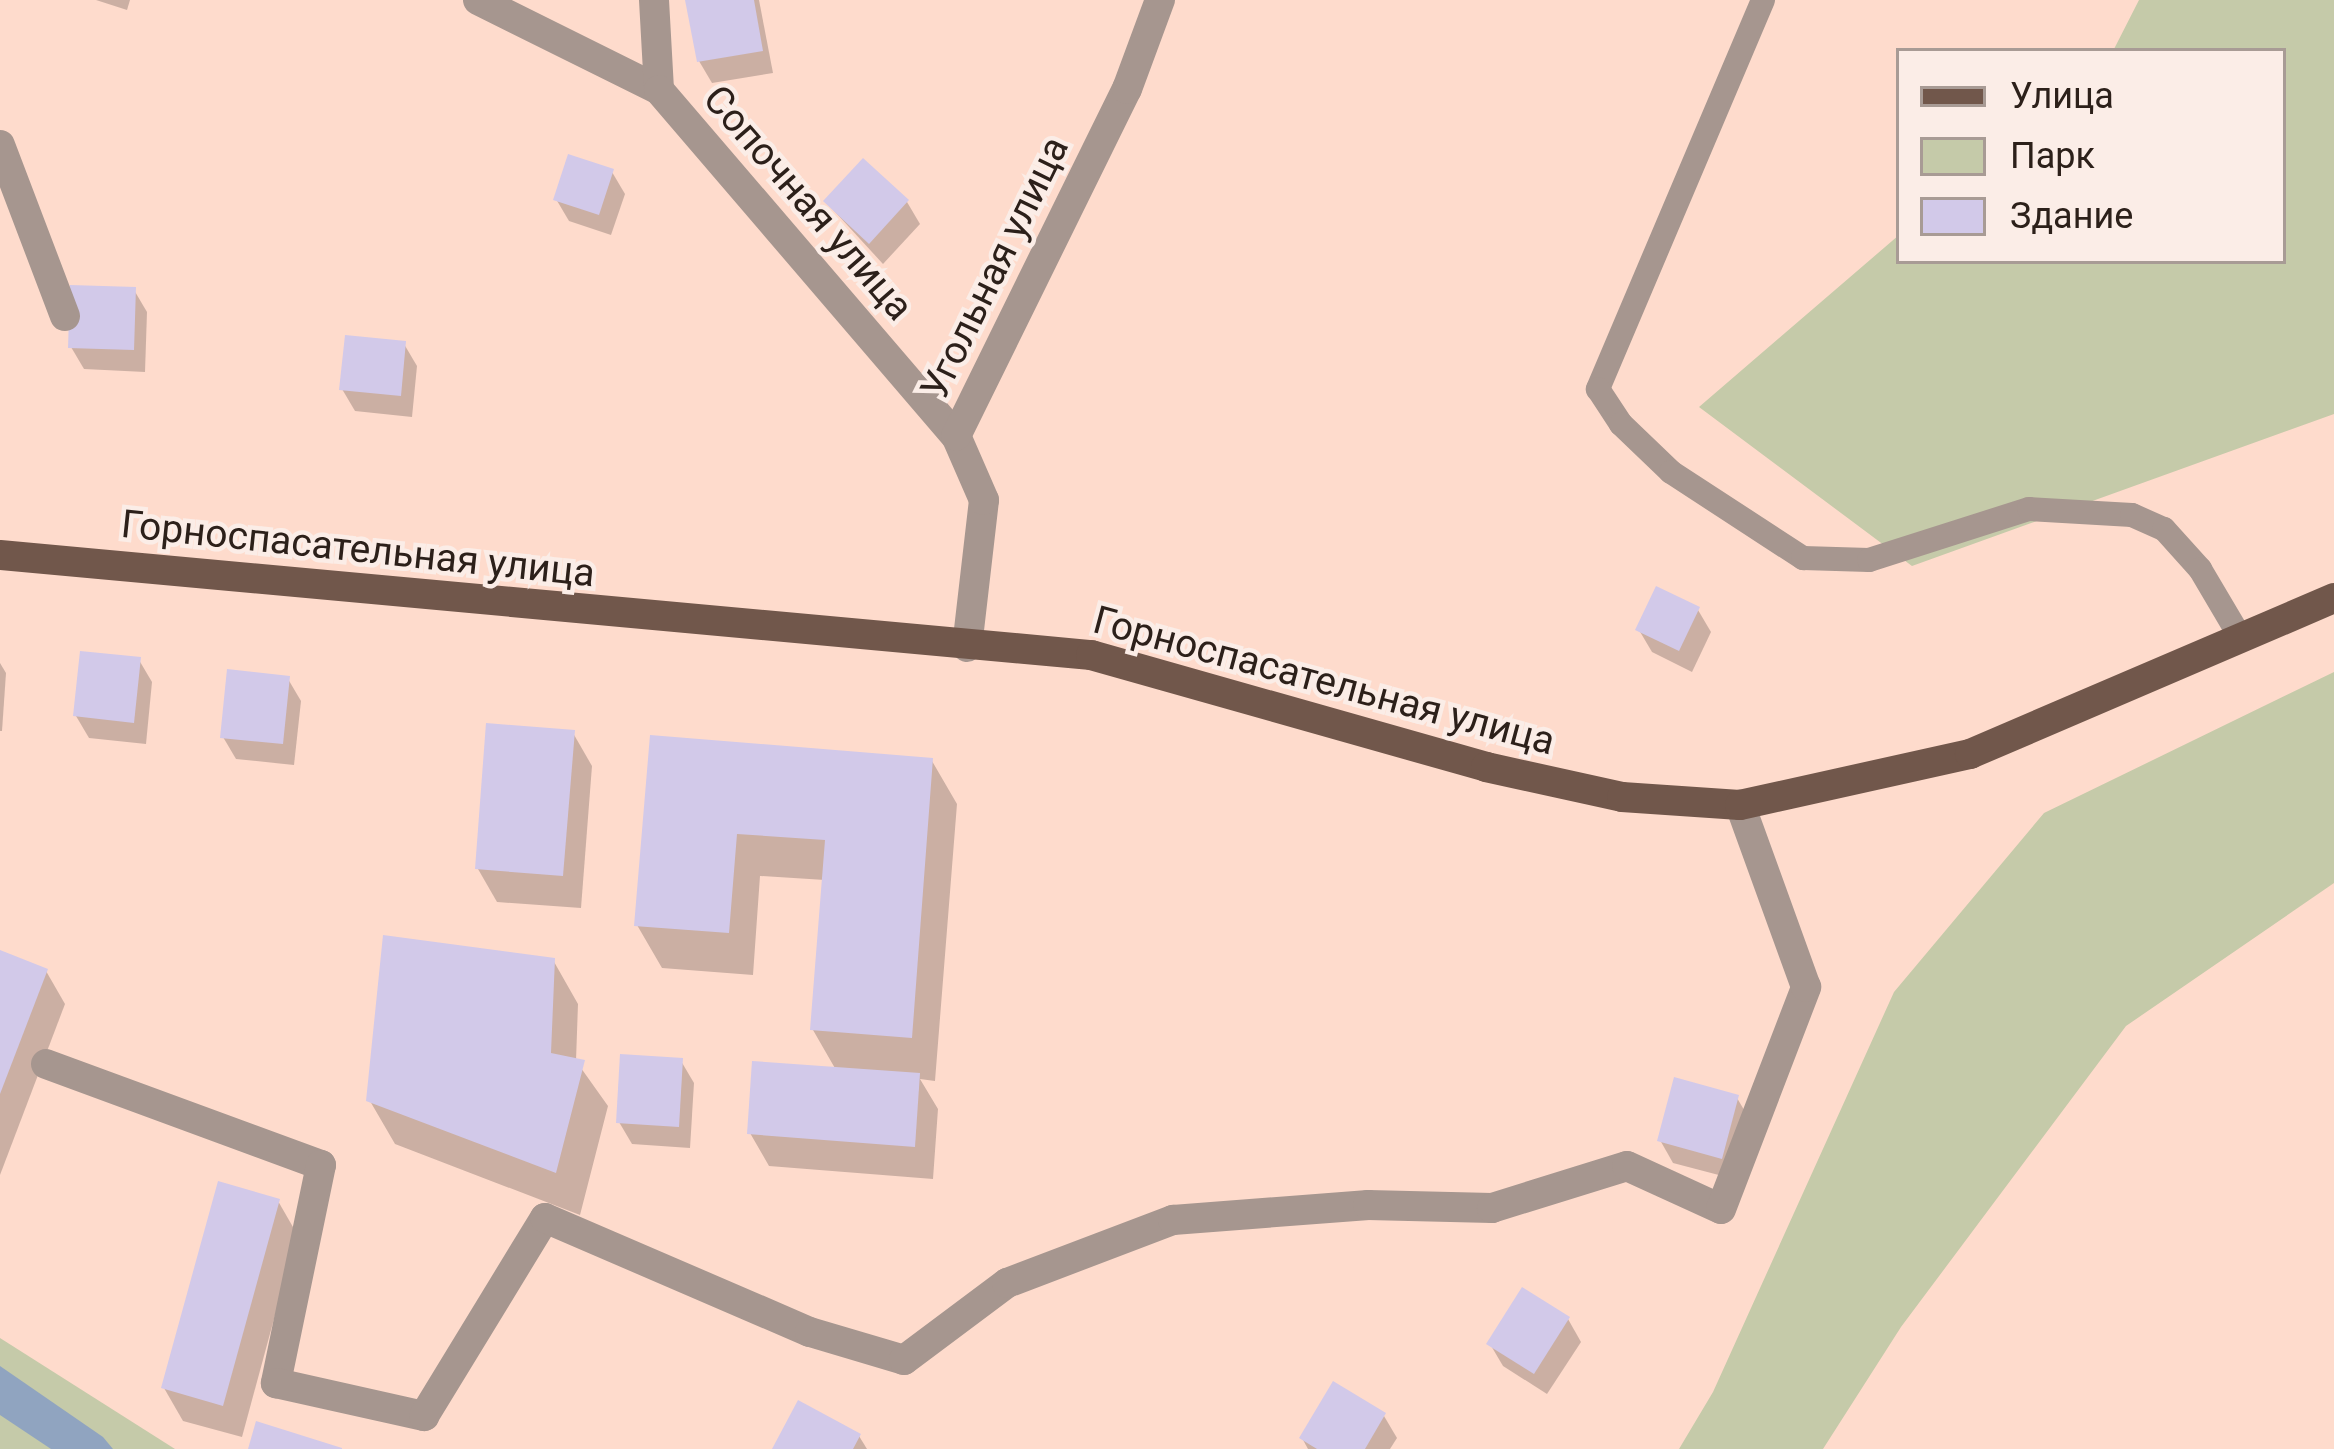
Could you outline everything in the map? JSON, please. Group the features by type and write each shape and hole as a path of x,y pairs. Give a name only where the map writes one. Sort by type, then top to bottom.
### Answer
{"main road":[{"name":"Горноспасательная улица","path":"0,554 1091,656 1486,766 1622,797 1740,805 1970,754 2334,598"}],"street":[{"path":"478,0 658,90"},
{"name":"Сопочная улица","path":"654,0 658,90 956,436"},
{"name":"Угольная улица","path":"967,646 984,500 956,436 1127,89 1160,0"},
{"path":"0,145 64,316"},
{"path":"46,1064 321,1165 277,1383 424,1417 545,1218 810,1332 904,1360 1007,1283 1173,1220 1368,1205 1492,1208 1627,1166 1720,1209 1806,987 1740,805"}],"lane":[{"path":"1763,0 1598,388 1621,424 1671,472 1803,558 1869,560 2030,509 2132,514 2164,529 2200,569 2242,640"}],"green space":[{"path":"2139,0 2334,0 2334,414 1912,566 1699,407 1896,238 1896,264 2286,264 2286,48 2115,48"},
{"path":"2334,672 2334,883 2126,1026 1901,1327 1823,1449 1679,1449 1713,1392 1894,992 2044,813"},
{"path":"0,1338 175,1449 0,1449"}],"water":[{"path":"0,1366 103,1437 113,1449 51,1449 0,1415"}],"building":[{"path":"685,0 754,0 763,51 697,62"},
{"path":"568,154 614,169 599,215 553,200"},
{"path":"863,158 909,200 869,244 823,201"},
{"path":"70,285 136,287 134,350 68,348"},
{"path":"345,335 406,341 401,396 339,390"},
{"path":"1656,586 1700,607 1679,651 1635,630"},
{"path":"80,651 141,657 134,723 73,716"},
{"path":"227,669 290,676 283,744 220,738"},
{"path":"486,723 575,730 563,876 475,869"},
{"path":"650,735 933,758 912,1038 810,1030 825,840 737,834 729,933 634,926"},
{"path":"383,935 555,958 551,1053 585,1060 556,1173 366,1101"},
{"path":"0,950 48,969 0,1094"},
{"path":"620,1054 683,1058 679,1127 616,1123"},
{"path":"752,1061 920,1073 915,1147 747,1134"},
{"path":"1674,1077 1739,1095 1722,1159 1657,1141"},
{"path":"218,1181 280,1199 223,1406 161,1388"},
{"path":"1522,1287 1570,1317 1534,1374 1486,1344"},
{"path":"1333,1381 1386,1413 1365,1449 1317,1449 1299,1438"},
{"path":"798,1400 861,1434 853,1449 772,1449"},
{"path":"256,1421 342,1448 342,1449 248,1449"}]}
